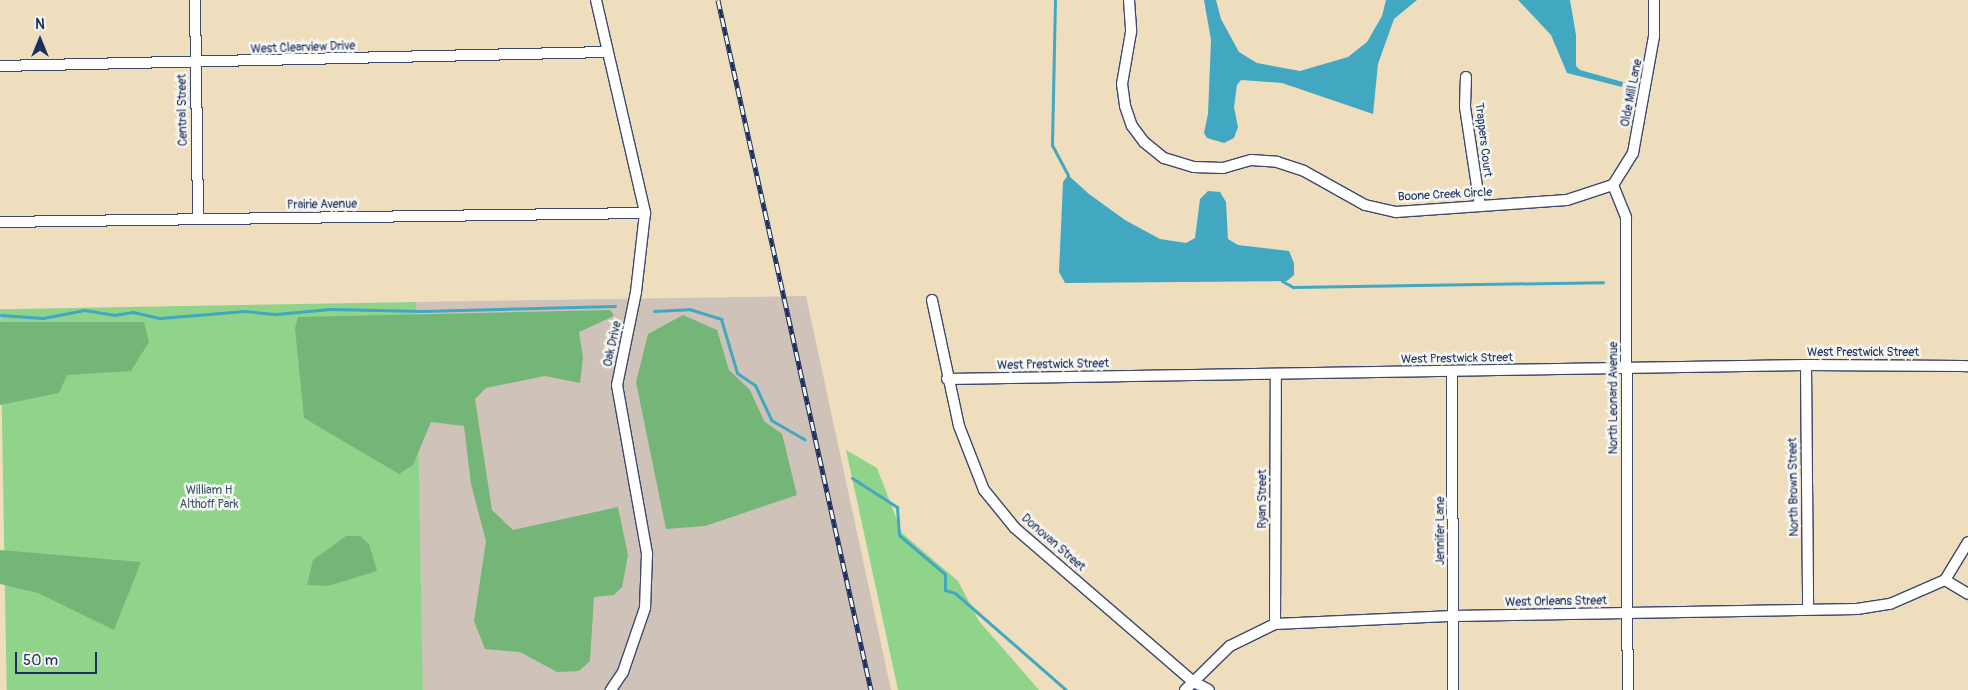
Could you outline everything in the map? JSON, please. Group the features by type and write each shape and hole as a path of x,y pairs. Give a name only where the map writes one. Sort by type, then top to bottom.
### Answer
{"street":[{"name":"Central Street","path":"195,0 198,219"},
{"name":"Oak Drive","path":"596,0 645,213 636,292 617,385 647,554 645,608 624,672 612,690"},
{"name":"Boone Creek Circle","path":"1129,0 1131,32 1122,84 1125,106 1132,126 1144,142 1164,158 1194,168 1223,168 1251,160 1277,162 1304,171 1365,205 1396,212 1567,200 1613,185"},
{"name":"Olde Mill Lane","path":"1613,185 1633,153 1654,36 1654,0"},
{"name":"West Clearview Drive","path":"0,66 607,52"},
{"name":"Trappers Court","path":"1466,77 1465,107 1480,206"},
{"name":"North Leonard Avenue","path":"1613,185 1626,218 1628,690"},
{"name":"Prairie Avenue","path":"0,222 645,213"},
{"name":"Donovan Street","path":"932,300 947,378 969,457 984,490 1015,528 1192,680 1209,690"},
{"name":"West Prestwick Street","path":"947,378 1276,375 1806,365 1968,366"},
{"name":"North Brown Street","path":"1806,365 1808,609"},
{"name":"Jennifer Lane","path":"1452,371 1453,690"},
{"name":"Ryan Street","path":"1276,375 1276,624"},
{"path":"1968,542 1945,580 1968,594"},
{"name":"West Orleans Street","path":"1185,690 1192,680 1230,646 1276,624 1454,616 1856,609 1890,604 1945,580"}],"shaded area":[{"path":"806,296 891,690 422,690 416,302"}],"green space":[{"name":"William H Althoff Park","path":"416,302 423,690 7,690 0,309"},
{"path":"610,310 614,316 579,332 583,357 580,383 545,376 486,388 475,399 492,510 513,530 618,507 628,555 622,587 614,595 594,597 590,661 579,671 557,672 520,652 485,649 474,621 486,541 471,484 464,426 431,422 413,465 399,474 304,418 295,328 298,317"},
{"path":"683,315 717,330 729,370 750,390 764,421 782,434 797,495 705,526 666,529 636,382 648,334"},
{"path":"0,322 144,322 149,342 131,371 67,375 59,393 0,405"},
{"path":"846,450 877,468 902,533 958,581 979,621 1039,690 898,690"},
{"path":"346,536 360,536 369,544 377,571 328,586 307,585 313,560"},
{"path":"0,550 141,562 114,630 38,593 0,584"}],"water":[{"path":"1204,0 1216,0 1221,19 1239,52 1257,63 1300,71 1348,57 1367,42 1382,16 1386,0 1417,0 1394,19 1378,64 1373,114 1282,83 1241,80 1237,85 1234,107 1238,127 1234,138 1224,143 1207,138 1204,133 1208,114 1211,40"},
{"path":"1518,0 1570,0 1576,35 1576,66 1580,70 1623,82 1622,87 1567,73 1551,35"},
{"path":"1068,175 1089,194 1125,220 1160,239 1186,243 1195,238 1200,199 1208,191 1220,192 1226,202 1228,239 1238,245 1289,251 1294,263 1294,275 1287,281 1065,283 1059,272 1063,182"}],"waterway":[{"path":"1055,0 1052,145 1068,175"},
{"path":"1282,281 1293,287 1603,282"},
{"path":"0,315 43,318 84,310 114,315 133,312 160,318 245,311 276,314 330,309 422,311 615,306"},
{"path":"654,311 689,309 721,319 737,373 755,385 771,420 805,440"},
{"path":"852,478 897,507 899,535 945,574 945,590 955,593 1066,690"}],"railway":[{"path":"718,0 871,690"}]}
